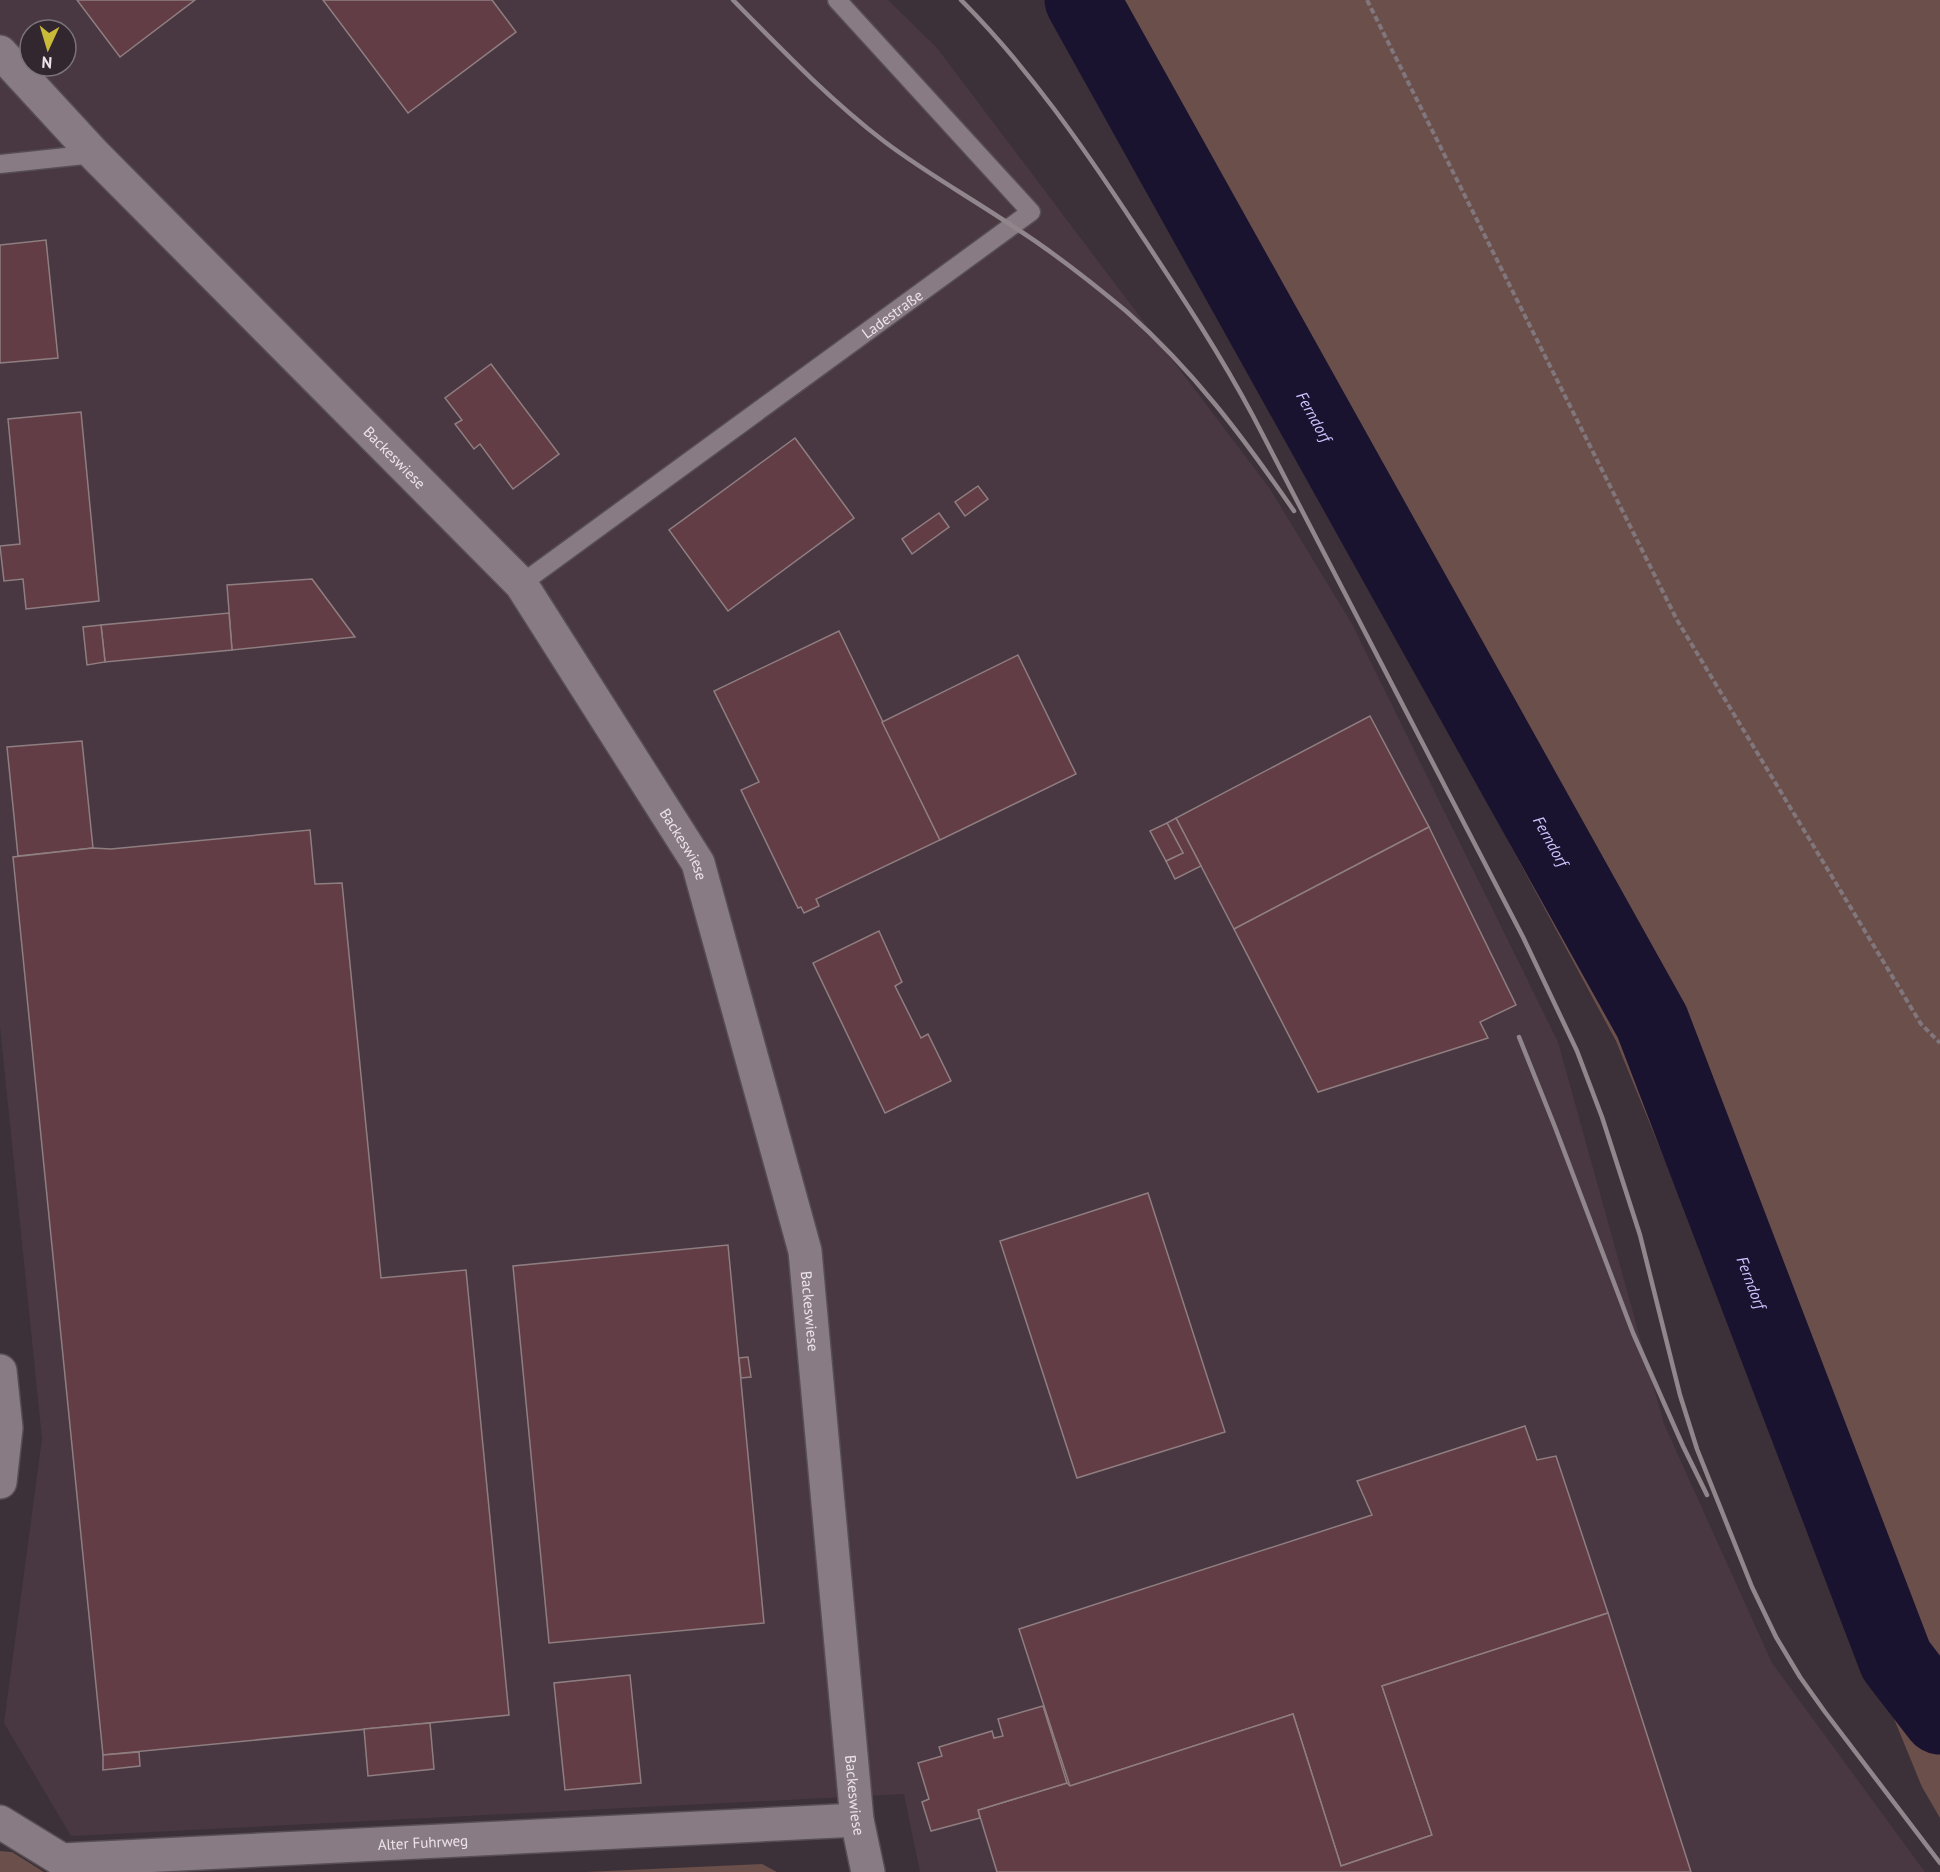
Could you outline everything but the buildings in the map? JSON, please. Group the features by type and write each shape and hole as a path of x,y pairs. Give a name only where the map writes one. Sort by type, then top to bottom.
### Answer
{"street":[{"name":"Backeswiese","path":"0,52 94,154 521,584 698,863 805,1251 857,1820 868,1872"},
{"path":"0,1371 6,1428 0,1482"},
{"name":"Alter Fuhrweg","path":"0,1822 62,1860 857,1820"}],"lane":[{"name":"Ladestraße","path":"521,584 1031,212 837,0"},
{"path":"0,164 94,154"}],"path":[{"path":"1367,0 1677,620 1921,1024 1940,1042"}],"shaded area":[{"path":"0,0 888,0 937,48 1270,489 1352,624 1558,1042 1664,1424 1772,1663 1925,1872 920,1872 904,1794 71,1836 4,1723 42,1439 0,1026"},
{"path":"1055,0 1940,0 1940,1818 1922,1787 1616,1041"},
{"path":"0,1851 12,1852 44,1872 0,1872"},
{"path":"762,1864 777,1872 585,1872"}],"waterway":[{"name":"Ferndorf","path":"1082,0 1652,1022 1896,1660 1940,1717"}],"railway":[{"path":"733,0 826,92 885,142 1043,246 1126,311 1196,381 1256,457 1294,511"},
{"path":"961,0 1032,80 1075,138 1197,320 1253,416 1523,937 1577,1051 1602,1117 1640,1235 1680,1395 1697,1449 1752,1587 1776,1637 1800,1677 1940,1863"},
{"path":"1519,1037 1633,1333 1707,1495"}]}
